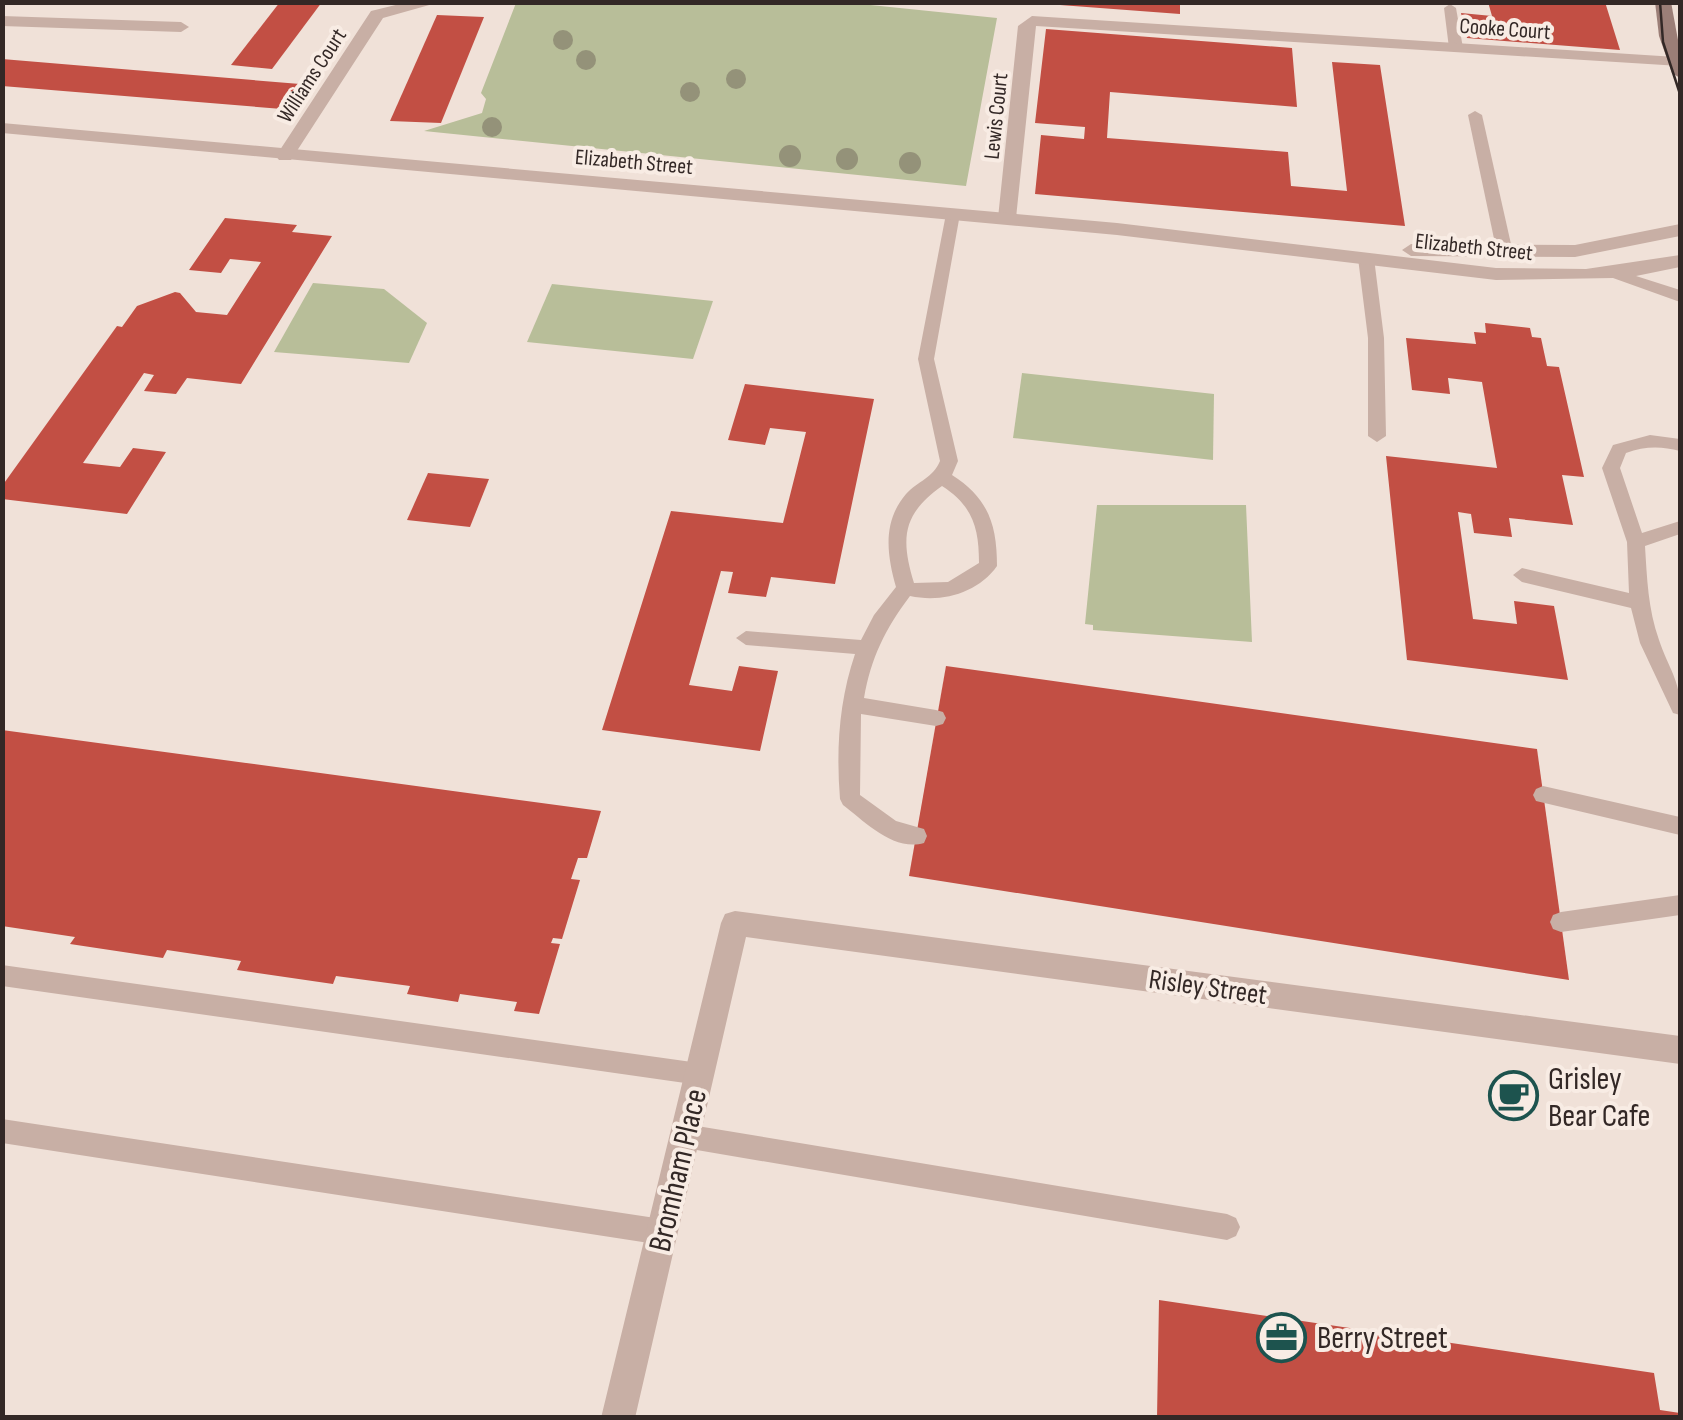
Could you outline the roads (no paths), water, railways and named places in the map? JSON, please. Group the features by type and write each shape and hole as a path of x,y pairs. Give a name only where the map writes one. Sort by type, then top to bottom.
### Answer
{"main road":[{"path":"1647,2 1667,36 1678,68"},
{"path":"1664,2 1667,36"}],"street":[{"name":"Williams Court","path":"285,156 377,14 432,2"},
{"path":"2,21 181,27"},
{"name":"Cooke Court","path":"1032,21 1456,48 1678,68"},
{"name":"Lewis Court","path":"1008,218 1026,26 1032,21"},
{"name":"Elizabeth Street","path":"2,128 1008,218 1262,244 1508,276 1613,276 1680,261"},
{"name":"Elizabeth Street","path":"1262,244 1505,253 1604,248 1680,230"},
{"path":"1613,276 1680,296"},
{"name":"Risley Street","path":"735,923 1680,1050"},
{"name":"Bromham Place","path":"618,1418 735,923"}],"lane":[{"path":"1450,8 1456,48"},
{"path":"1475,115 1505,253"},
{"path":"906,588 898,561 898,523 913,498 942,477 949,461 926,359 953,214"},
{"path":"1366,258 1376,338 1378,436"},
{"path":"1680,445 1664,440 1634,442 1619,449 1611,468 1636,542 1639,603 1650,643 1680,707"},
{"path":"906,588 926,594 956,588 988,566 988,528 973,497 942,477"},
{"path":"1636,542 1680,527"},
{"path":"1522,575 1639,603"},
{"path":"906,588 876,627 854,704 846,765 850,800 890,829 916,836"},
{"path":"746,638 869,648"},
{"path":"854,704 936,718"},
{"path":"1543,795 1680,826"},
{"path":"1560,922 1680,905"},
{"path":"2,975 699,1074"},
{"path":"2,1131 662,1232"},
{"path":"685,1136 1227,1227"}],"tram line":[{"path":"1660,2 1663,42 1680,94"}],"place":[{"name":"Grisley Bear Cafe","path":"1513,1096"},
{"name":"Berry Street","path":"1282,1337"}]}
